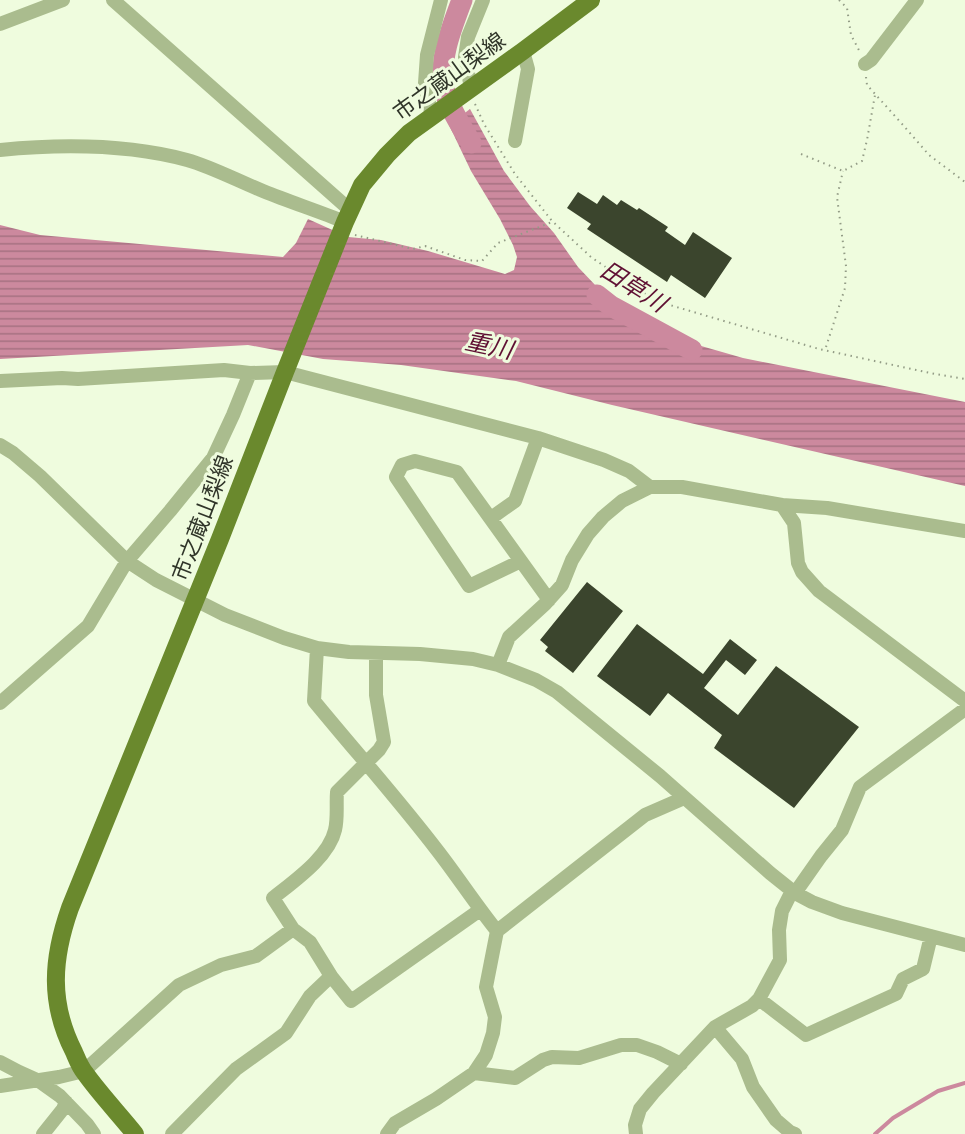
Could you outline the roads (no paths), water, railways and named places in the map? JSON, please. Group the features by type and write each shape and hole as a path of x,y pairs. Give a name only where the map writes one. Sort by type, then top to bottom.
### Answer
{"main road":[{"name":"市之蔵山梨線","path":"135,1134 84,1071 67,1039 59,1017 55,992 58,945 70,908 220,539 286,368 362,185 409,133 591,0"}],"street":[{"path":"0,24 63,0"},
{"path":"114,0 346,223"},
{"path":"434,115 425,83 427,55 441,0"},
{"path":"469,90 465,57 468,37 483,0"},
{"path":"865,64 871,60 917,0"},
{"path":"515,141 528,69 523,51"},
{"path":"0,150 43,146 114,148 188,160 346,223"},
{"path":"0,381 78,379 224,370 250,373 286,368 538,438 604,460 629,471 650,487"},
{"path":"0,703 88,626 127,561 213,458 250,373"},
{"path":"490,518 515,501 538,438"},
{"path":"3,452 40,476 127,561 156,580 195,600 225,615 317,648 473,659 498,665 536,680 556,692 651,769 795,893 842,913 965,945"},
{"path":"521,561 469,586 396,477 402,465 415,461 457,472 490,518 521,561 549,600"},
{"path":"498,665 509,637 562,585 572,560 588,534 603,516 622,501 650,487 682,487 782,505 837,509 965,531"},
{"path":"782,505 794,523 798,563 802,572 819,591 965,701"},
{"path":"317,648 314,701 429,839 497,931"},
{"path":"376,653 376,694 384,742 379,750 337,792 335,830 313,865 273,898 293,929 310,942 351,1001 480,910"},
{"path":"636,1134 635,1125 640,1109 681,1064 715,1027 752,1006 759,999 780,960 779,930 782,911 790,895 795,893 842,830 860,787 965,710"},
{"path":"387,1134 395,1123 474,1073 486,1055 495,1017 486,987 497,931 645,815 684,798"},
{"path":"0,1086 39,1081 84,1071 179,985 221,965 256,956 293,929"},
{"path":"759,999 806,1035 896,994 903,979 923,969 932,936"},
{"path":"172,1134 236,1068 286,1033 310,996 332,976"},
{"path":"715,1027 742,1059 753,1087 769,1111 783,1126 795,1134"},
{"path":"474,1073 515,1078 543,1060 552,1057 579,1058 621,1045 637,1045 681,1064"},
{"path":"0,1062 39,1081 60,1096 94,1134"},
{"path":"42,1134 66,1102"}],"water":[{"name":"重川","path":"470,109 504,171 530,206 554,233 578,267 635,327 743,358 965,402 965,486 516,381 401,365 323,359 248,345 0,359 0,225 40,235 283,257 296,243 308,219 348,237 381,240 428,251 505,274 514,270 517,257 513,245 471,171 449,125"}],"waterway":[{"name":"田草川","path":"462,0 447,43 443,76 448,101 471,143"},
{"name":"田草川","path":"597,295 611,306 692,350"},
{"path":"875,1134 893,1118 938,1091 965,1083"}]}
